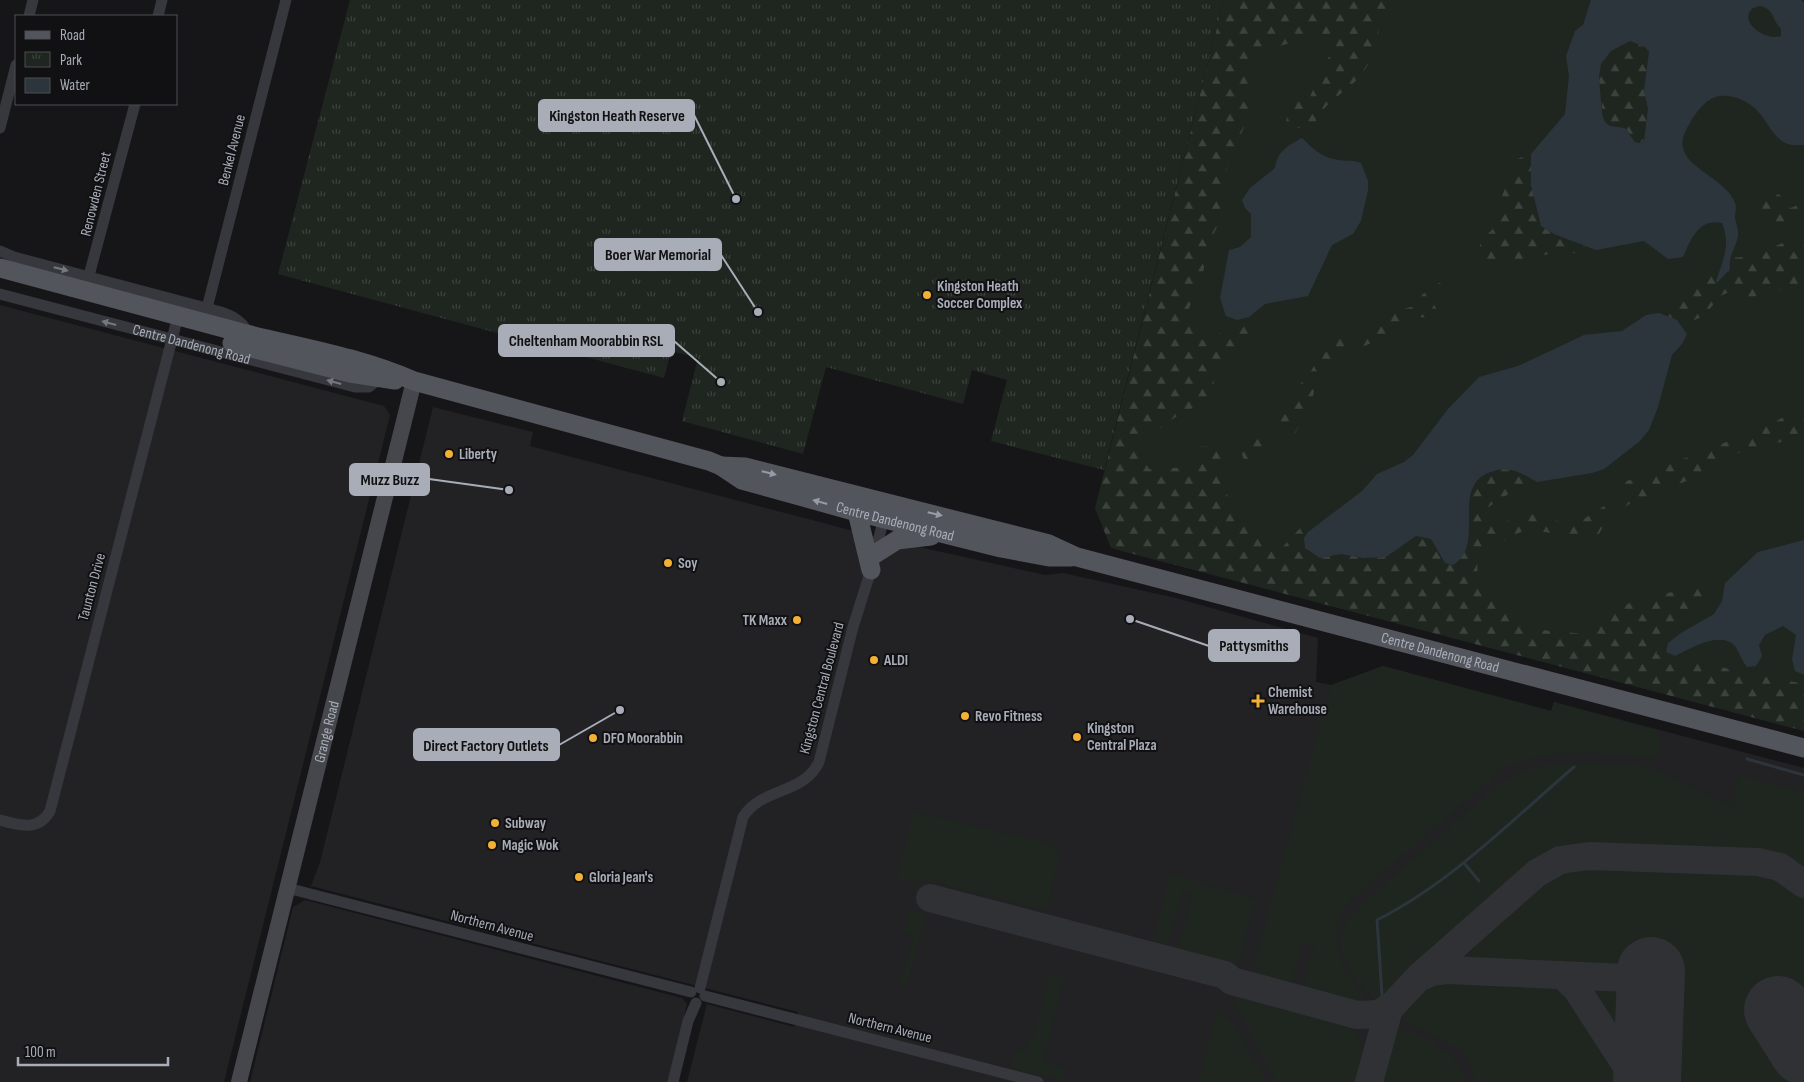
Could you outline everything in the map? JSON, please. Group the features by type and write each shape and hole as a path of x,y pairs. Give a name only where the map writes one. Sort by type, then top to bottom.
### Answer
{"main road":[{"name":"Centre Dandenong Road","path":"7,263 87,284 175,328 249,334 353,359 382,367 414,381 721,466 745,467 886,511 945,535 1049,558 1077,557"},
{"name":"Centre Dandenong Road","path":"0,282 378,379 414,381"},
{"name":"Grange Road","path":"239,1082 414,381"},
{"name":"Centre Dandenong Road","path":"721,466 742,480 857,512 886,511 1049,544 1077,557 1804,748"},
{"path":"857,512 873,562 897,540 945,535"}],"street":[{"path":"29,15 33,0"},
{"path":"158,15 162,0"},
{"name":"Benkel Avenue","path":"206,308 286,0"},
{"path":"0,128 15,69"},
{"name":"Renowden Street","path":"87,284 135,105"},
{"name":"Centre Dandenong Road","path":"0,251 7,263"},
{"path":"0,263 7,263"},
{"name":"Centre Dandenong Road","path":"87,284 206,308 233,316 245,326 249,334"},
{"name":"Centre Dandenong Road","path":"0,294 175,328"},
{"name":"Taunton Drive","path":"0,820 31,826 43,820 50,811 175,328"},
{"name":"Kingston Central Boulevard","path":"673,1082 688,1021 698,995 741,822 749,809 760,799 802,783 816,766 886,511"},
{"name":"Northern Avenue","path":"287,888 1038,1082"}],"shaded area":[{"path":"0,305 384,406 390,415 224,1082 0,1082"},
{"path":"433,407 533,432 530,446 888,540 1045,575 1063,573 1176,598 1318,638 1316,682 1331,685 1383,666 1551,711 1554,702 1804,768 1804,1082 687,1082 707,1004 794,1027 798,1012 311,886 320,862"},
{"path":"305,900 682,998 687,1004 668,1082 250,1082 293,907"}],"green space":[{"path":"350,0 1224,0 1104,470 991,441 1007,380 972,370 963,404 826,367 803,454 682,421 698,358 671,351 664,378 278,274"},
{"path":"1224,0 1804,0 1804,730 1111,548"},
{"path":"1224,0 1390,0 1385,9 1367,66 1355,81 1328,104 1314,125 1305,128 1288,128 1286,123 1288,110 1293,98 1310,97 1324,63 1332,53 1333,44 1328,35 1319,34 1254,54 1250,59 1248,117 1225,174 1220,194 1221,219 1210,241 1202,277 1189,308 1191,319 1201,339 1206,341 1235,325 1245,322 1252,326 1253,335 1221,361 1211,360 1202,353 1198,356 1214,379 1213,391 1204,402 1174,418 1139,444 1139,451 1149,469 1196,467 1201,462 1200,446 1221,446 1224,451 1223,482 1232,509 1241,524 1250,531 1272,538 1280,550 1301,527 1312,529 1304,538 1303,543 1311,554 1320,558 1341,554 1363,558 1386,557 1416,535 1431,538 1445,563 1453,565 1468,541 1470,531 1470,500 1475,483 1483,476 1494,471 1511,470 1522,473 1537,482 1519,487 1487,508 1495,528 1529,509 1560,522 1582,520 1620,496 1623,486 1627,481 1767,426 1804,406 1804,434 1801,437 1738,453 1709,472 1633,502 1608,517 1599,534 1563,535 1527,529 1484,550 1477,557 1478,584 1486,593 1530,629 1585,634 1635,599 1716,584 1656,654 1804,684 1804,731 1111,548 1095,508"},
{"path":"1630,41 1645,47 1649,52 1644,90 1648,109 1644,141 1638,143 1628,131 1607,124 1602,117 1599,76 1601,64 1613,50"},
{"path":"1531,154 1531,185 1541,226 1554,234 1596,250 1579,254 1560,251 1518,262 1480,264 1478,254 1480,245 1492,230 1512,164 1517,159"},
{"path":"1778,194 1784,198 1791,208 1804,202 1804,218 1779,225 1764,222 1756,211 1756,207"},
{"path":"1804,236 1804,269 1802,273 1804,293 1772,289 1753,297 1742,297 1727,293 1720,296 1704,316 1682,325 1677,320 1661,314 1669,304 1691,298 1696,284 1711,274 1716,259 1742,257"},
{"path":"1445,279 1449,281 1448,283 1439,287 1432,296 1436,308 1434,314 1428,318 1412,316 1402,321 1385,337 1330,361 1316,382 1313,396 1293,438 1271,423 1276,411 1310,373 1322,351 1332,341 1374,329 1390,313 1414,306 1423,294"},
{"path":"1254,433 1263,435 1267,444 1257,459 1246,464 1242,455 1242,446"},
{"path":"1383,666 1551,711 1554,702 1656,730 1661,743 1660,752 1653,758 1596,754 1559,754 1522,761 1504,768 1346,905 1339,919 1336,945 1344,968 1371,1005 1356,1006 1302,992 1314,945 1302,942 1290,988 1259,977 1254,963 1331,685"},
{"path":"1568,762 1649,766 1732,806 1739,775 1804,793 1804,874 1778,858 1753,854 1578,849 1556,854 1540,862 1386,998 1376,1001 1354,976 1344,957 1341,947 1341,936 1350,916 1491,791 1519,774 1545,766"},
{"path":"914,811 1053,845 1061,856 1046,910 925,880 915,883 896,879"},
{"path":"1592,863 1761,870 1784,878 1804,895 1804,993 1760,1021 1796,1082 1687,1082 1662,1076 1665,971 1491,965 1479,963 1472,958 1470,947 1474,939 1545,876 1563,867"},
{"path":"1170,873 1256,899 1239,960 1233,965 1178,952 1192,892 1183,890 1168,944 1154,941"},
{"path":"910,910 926,914 907,987 900,985 914,935 904,932"},
{"path":"1051,971 1065,975 1043,1062 1066,1068 1063,1079 1060,1080 1012,1068 1014,1054 1025,1047 1033,1036"},
{"path":"1457,978 1551,982 1562,988 1583,1011 1603,1041 1626,1082 1475,1082 1471,1063 1462,1052 1395,1015 1414,994 1422,989 1438,981"},
{"path":"1593,985 1608,985 1619,989 1626,997 1631,1008 1633,1020 1634,1058 1631,1059 1589,992"},
{"path":"1238,993 1336,1018 1346,1023 1353,1029 1362,1044 1363,1063 1360,1082 1276,1082 1234,1002"},
{"path":"1216,1012 1227,1017 1232,1023 1267,1082 1199,1082"},
{"path":"1394,1024 1427,1040 1448,1053 1457,1061 1463,1071 1466,1082 1376,1082 1391,1025"}],"water":[{"path":"1591,0 1801,0 1804,3 1804,145 1785,143 1775,134 1757,110 1745,101 1731,96 1711,99 1700,108 1687,128 1683,141 1684,152 1690,161 1729,193 1736,205 1735,218 1738,234 1730,260 1730,269 1717,283 1726,245 1725,231 1722,223 1714,222 1702,227 1689,243 1683,257 1668,259 1644,241 1596,250 1554,234 1541,226 1531,185 1531,154 1565,114 1569,76 1566,56 1575,31 1583,25","holes":["1765,7 1771,12 1781,29 1781,36 1768,36 1755,29 1751,24 1749,13 1753,8","1630,41 1645,47 1649,52 1644,90 1648,109 1644,141 1639,143 1635,142 1625,128 1610,126 1605,122 1602,114 1599,77 1601,64 1611,51"]},
{"path":"1302,138 1316,151 1328,158 1361,163 1368,181 1368,190 1361,221 1353,234 1332,245 1308,296 1265,304 1249,317 1237,320 1226,316 1220,298 1229,250 1240,247 1251,237 1251,214 1245,208 1242,200 1250,188 1275,168 1281,153 1292,143"},
{"path":"1659,313 1677,320 1687,334 1682,344 1672,355 1658,407 1649,430 1639,442 1604,469 1592,473 1537,482 1527,476 1506,469 1494,471 1480,478 1473,488 1470,501 1468,544 1463,556 1453,565 1445,563 1431,539 1416,536 1386,557 1363,558 1341,554 1320,558 1305,548 1304,538 1308,532 1362,491 1377,474 1404,462 1413,455 1448,409 1479,377 1518,366 1584,335 1622,331 1646,315"},
{"path":"1804,540 1804,675 1795,671 1792,659 1796,635 1783,626 1765,635 1759,645 1762,656 1756,666 1747,667 1735,646 1721,640 1705,642 1675,656 1666,652 1668,643 1681,633 1714,614 1722,601 1725,583 1758,552"}],"waterway":[{"path":"1747,759 1804,775"},
{"path":"1382,995 1377,920 1431,888 1456,869 1574,767"},
{"path":"1464,863 1479,881"}],"taxiway":[{"path":"1369,1082 1389,1009 1419,977 1537,873 1560,860 1589,856 1758,862 1780,867 1804,884"},
{"path":"930,898 1225,975 1232,981 1357,1015 1379,1014 1392,1005"},
{"path":"1420,977 1432,972 1447,970 1651,979"},
{"path":"1562,975 1576,988 1637,1082"},
{"path":"1624,977 1635,981 1642,987 1647,996 1650,1017 1648,1049"},
{"path":"1804,1014 1801,1027 1804,1042"}],"runway":[{"path":"1647,1082 1651,971"},
{"path":"1778,1010 1804,1051"}],"place":[{"name":"Kingston Heath Reserve","path":"736,199"},
{"name":"Kingston Heath Soccer Complex","path":"927,295"},
{"name":"Boer War Memorial","path":"758,312"},
{"name":"Cheltenham Moorabbin RSL","path":"721,382"},
{"name":"Liberty","path":"449,454"},
{"name":"Muzz Buzz","path":"509,490"},
{"name":"Soy","path":"668,563"},
{"name":"Pattysmiths","path":"1130,619"},
{"name":"TK Maxx","path":"797,620"},
{"name":"ALDI","path":"874,660"},
{"name":"Chemist Warehouse","path":"1258,701"},
{"name":"Direct Factory Outlets","path":"620,710"},
{"name":"Revo Fitness","path":"965,716"},
{"name":"Kingston Central Plaza","path":"1077,737"},
{"name":"DFO Moorabbin","path":"593,738"},
{"name":"Subway","path":"495,823"},
{"name":"Magic Wok","path":"492,845"},
{"name":"Gloria Jean's","path":"579,877"}]}
